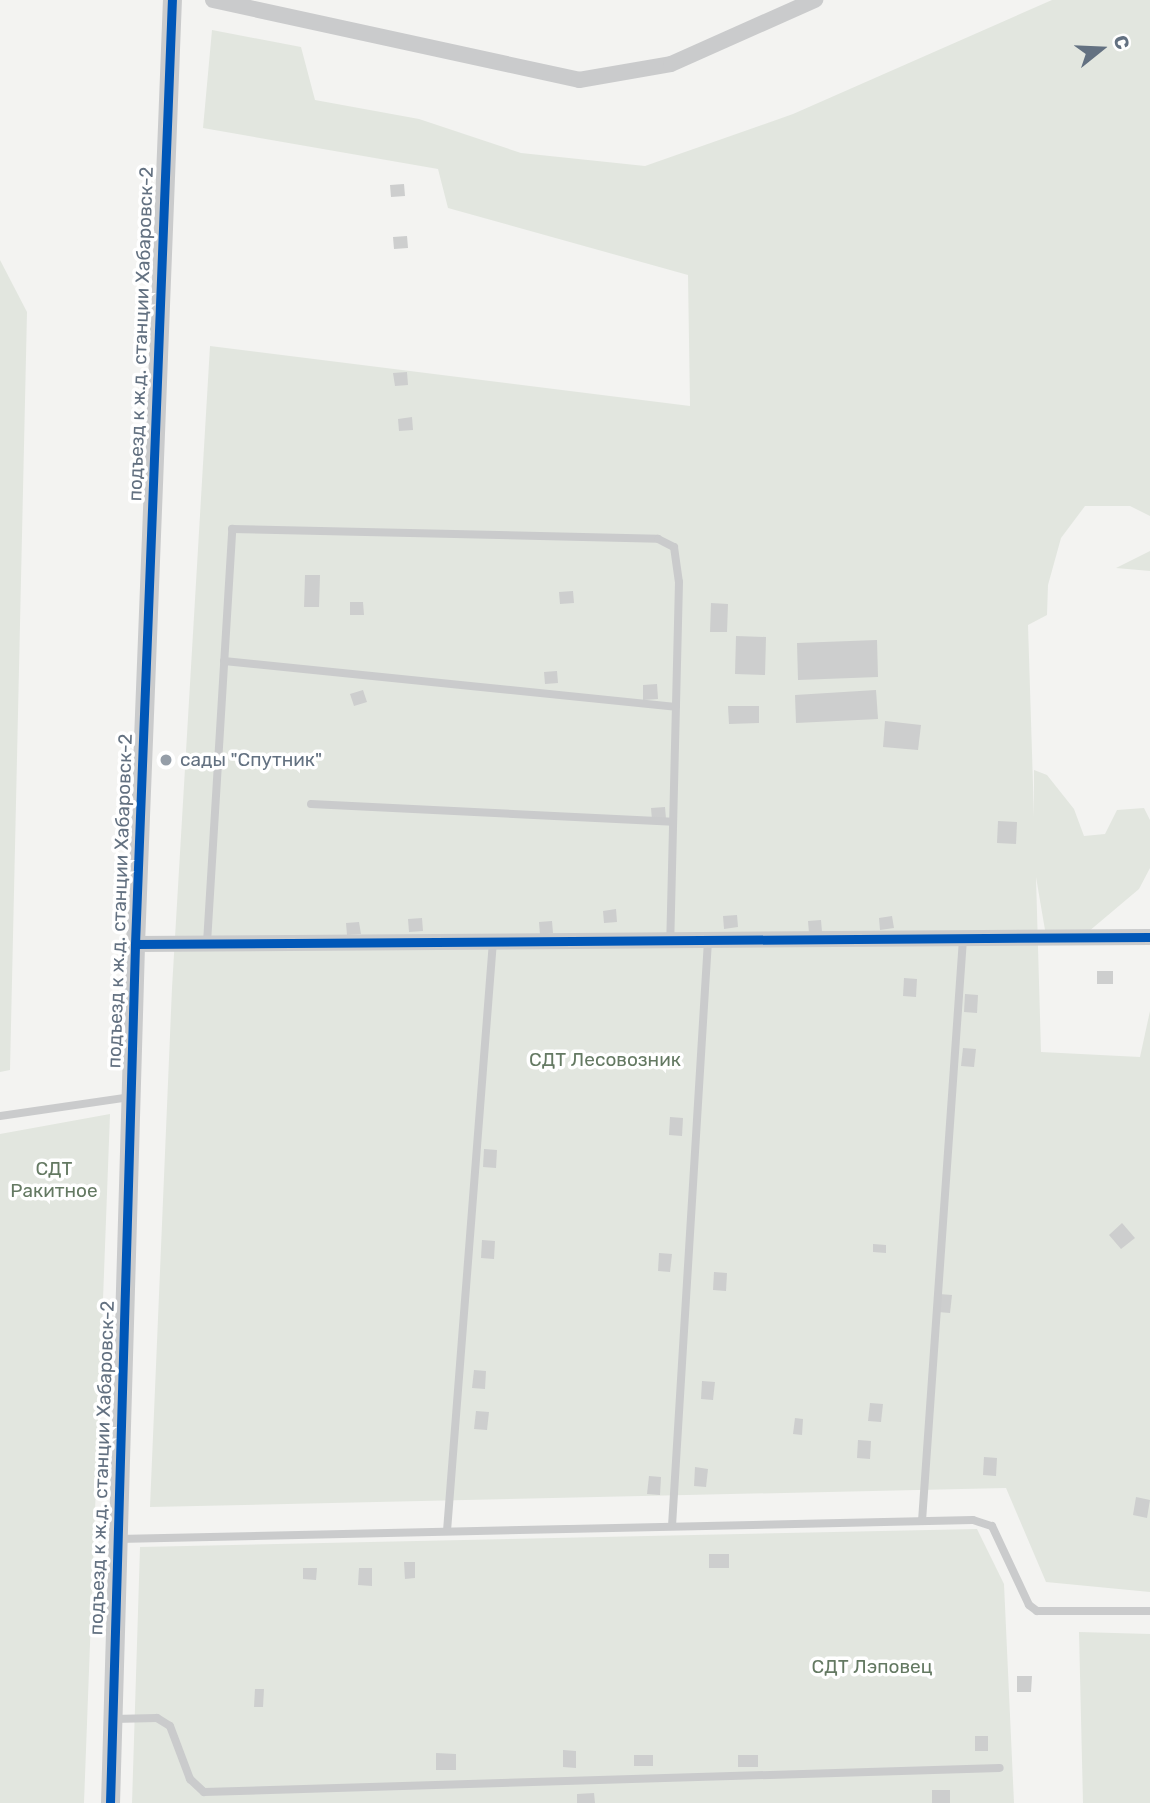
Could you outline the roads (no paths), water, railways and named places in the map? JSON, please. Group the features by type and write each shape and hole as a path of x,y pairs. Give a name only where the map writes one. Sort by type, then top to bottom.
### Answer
{"street":[{"name":"подъезд к ж.д. станции Хабаровск-2","path":"110,1803 135,944 172,0"},
{"path":"213,0 579,80 671,64 815,0"},
{"path":"135,944 1150,937"}],"lane":[{"path":"207,943 232,529 658,539 674,547 679,566 670,940"},
{"path":"224,661 676,707"},
{"path":"311,804 673,822"},
{"path":"922,1521 962,939"},
{"path":"672,1526 708,940"},
{"path":"447,1531 493,941"},
{"path":"0,1116 130,1097"},
{"path":"118,1539 973,1520 992,1526 1029,1605 1037,1611 1150,1611"},
{"path":"113,1719 157,1718 170,1726 190,1779 204,1791 1000,1768"}],"place":[{"name":"сады \"Спутник\"","path":"166,760"}],"park label":[{"name":"СДТ Лесовозник","path":"605,1060"},
{"name":"СДТ Ракитное","path":"54,1180"},
{"name":"СДТ Лэповец","path":"872,1667"}]}
